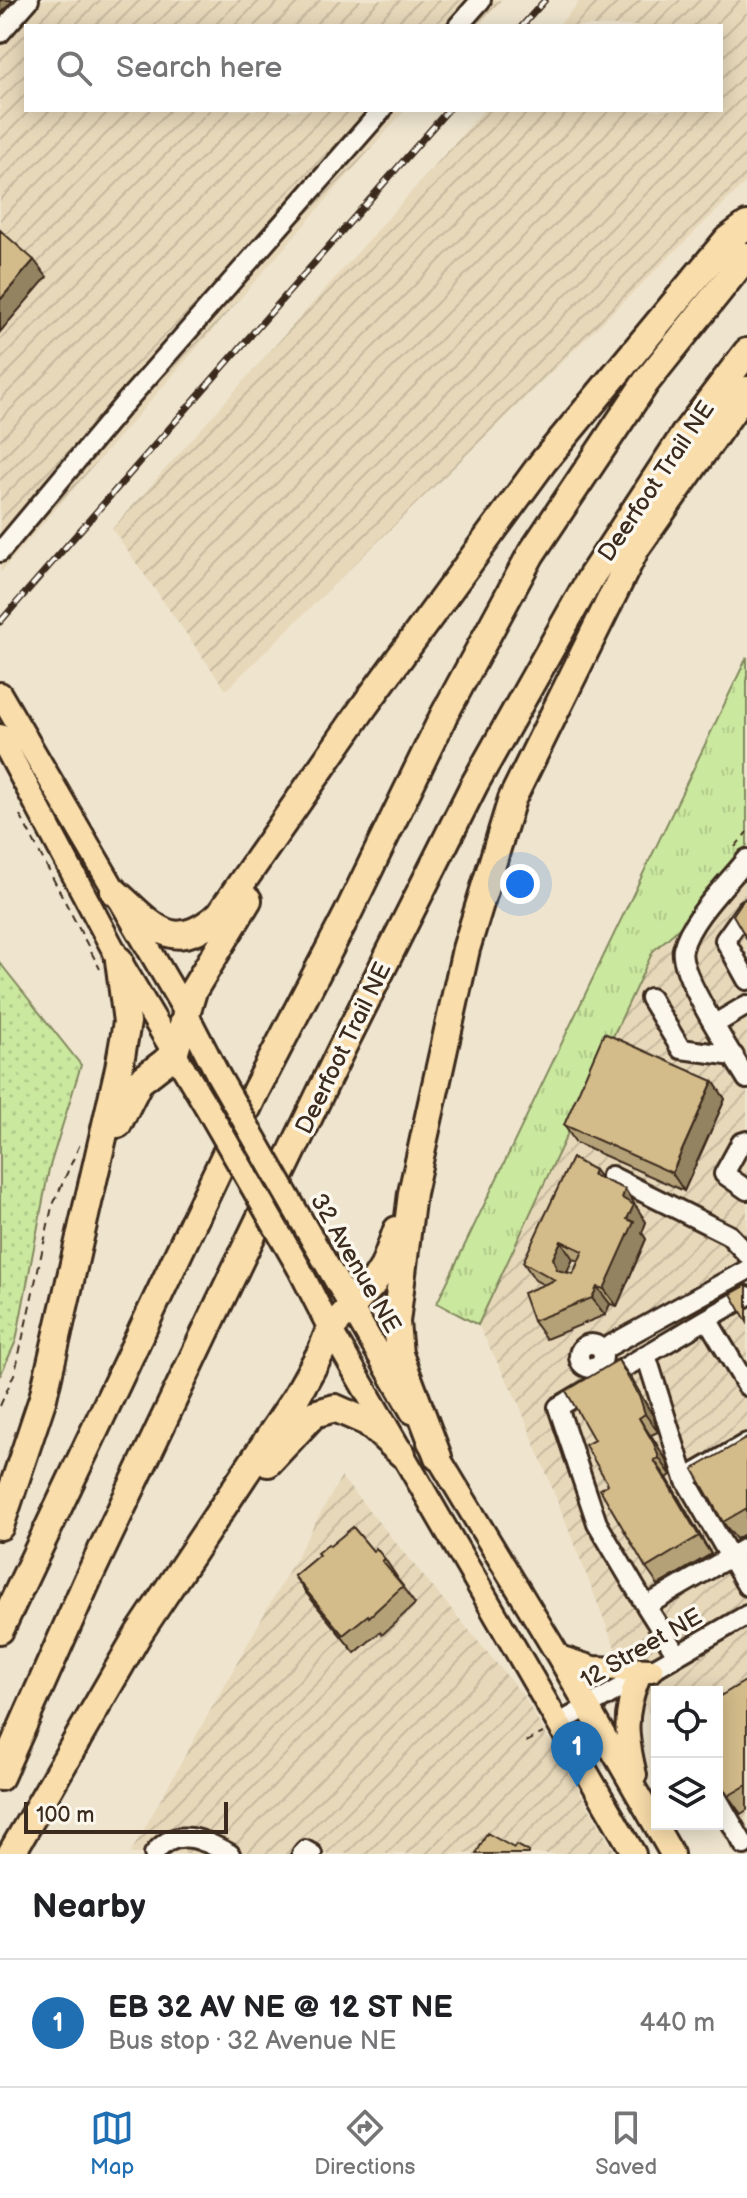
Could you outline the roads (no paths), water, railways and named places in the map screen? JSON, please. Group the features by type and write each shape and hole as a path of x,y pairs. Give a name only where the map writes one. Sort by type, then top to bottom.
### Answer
{"highway":[{"path":"114,891 164,933 192,935 220,914 365,705 543,462 727,240 747,225"},
{"path":"0,1630 256,1090 347,915 444,715 531,554 646,382 747,256"},
{"name":"Deerfoot Trail NE","path":"0,1777 88,1579 341,1050 474,785 591,577 686,432 747,352"},
{"path":"438,1457 399,1354 396,1322 412,1193 466,949 512,799 636,548 747,390"},
{"path":"97,1172 139,1082 174,1055 193,991 365,705"},
{"path":"0,1526 43,1398 97,1172 127,1022 110,966"},
{"path":"11,1854 139,1633 296,1397 330,1329 372,1285 384,1266 412,1193"},
{"path":"177,1579 278,1451 314,1414 335,1408 349,1413 367,1422 402,1454"}],"main road":[{"name":"32 Avenue NE","path":"3,700 185,1011 218,1075 438,1457 559,1657 672,1854"},
{"path":"0,736 110,966 174,1055 206,1106 299,1268 330,1329 634,1854"},
{"path":"559,1657 593,1668 645,1674 627,1711 626,1724 641,1799"}],"street":[{"path":"0,33 29,0"},
{"path":"460,24 481,0"},
{"path":"0,552 123,405 380,112"},
{"path":"747,859 691,929 682,951 687,974 747,1079"},
{"path":"747,909 725,940 747,980"},
{"path":"650,998 681,1049 734,1056"},
{"path":"715,1024 747,1005"},
{"path":"747,1141 741,1143 724,1174 747,1190"},
{"path":"611,1176 729,1235 747,1254"},
{"path":"602,1350 747,1270"},
{"path":"677,1655 597,1523 558,1407 747,1296"},
{"path":"707,1319 747,1386"},
{"path":"646,1355 685,1479 747,1586"},
{"path":"685,1479 747,1443"},
{"path":"646,1606 747,1547"},
{"name":"12 Street NE","path":"558,1724 747,1615"},
{"path":"723,1811 740,1848"},
{"path":"154,1854 166,1841 189,1836 205,1840 230,1854"},
{"path":"302,1854 305,1850 312,1854"}],"railway":[{"path":"524,24 545,0"},
{"path":"0,622 446,112"}],"place":[{"name":"EB 32 AV NE @ 12 ST NE","path":"577,1787"}]}
